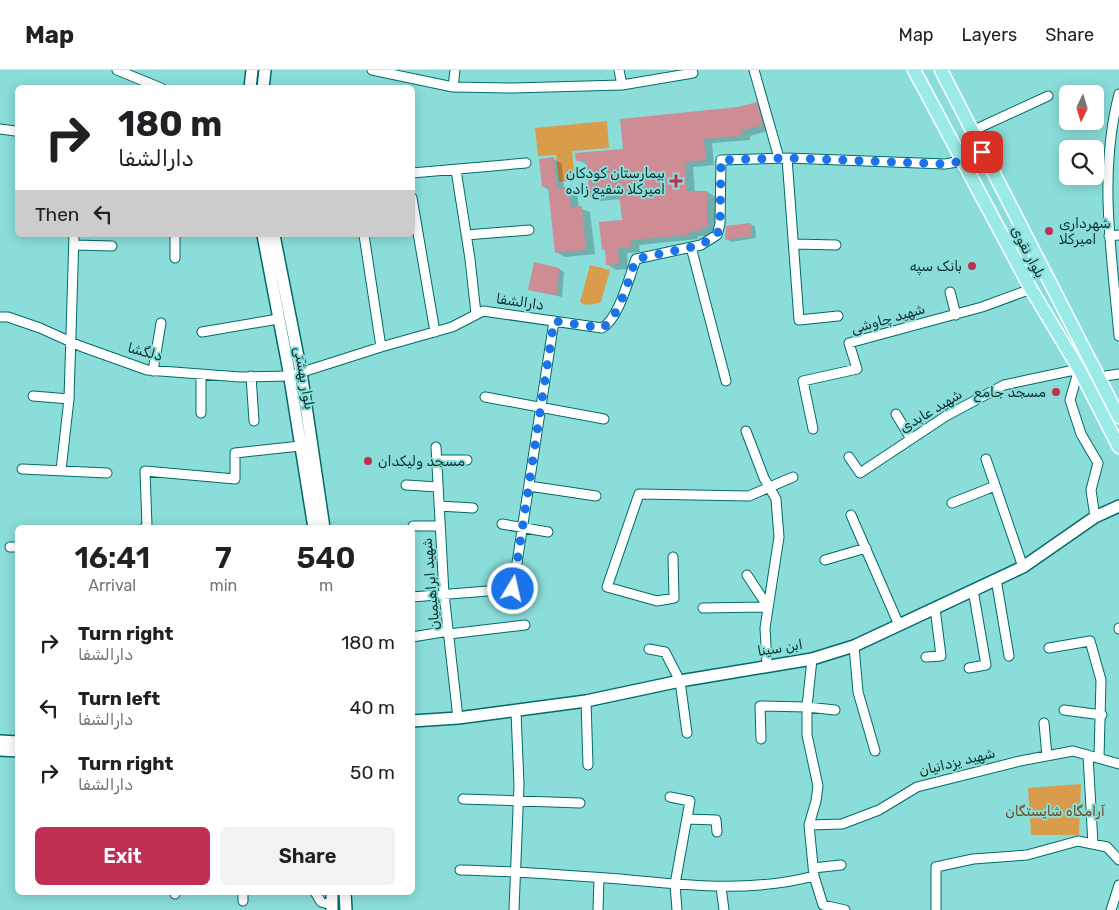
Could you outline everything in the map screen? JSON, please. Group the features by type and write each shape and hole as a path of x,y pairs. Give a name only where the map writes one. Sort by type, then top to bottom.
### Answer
{"main road":[{"path":"250,85 252,70"},
{"path":"263,85 265,70"},
{"name":"بلوار نقوی","path":"914,70 1031,289 1079,369 1119,447"},
{"name":"بلوار نقوی","path":"941,70 1119,417"},
{"name":"بلوار بهشتی","path":"263,237 278,319 296,374 300,446 318,523"},
{"name":"بلوار بهشتی","path":"274,237 318,523"},
{"name":"ابن سینا","path":"415,721 516,712 586,701 680,681 812,658 854,646 1022,567 1094,517 1119,506"},
{"path":"0,740 15,742"},
{"path":"0,750 15,751"},
{"path":"332,907 346,908 345,895"}],"street":[{"path":"117,70 154,85"},
{"path":"372,70 453,86 513,88 622,85 693,73"},
{"path":"453,86 455,70"},
{"path":"619,70 622,85"},
{"path":"754,70 783,158 794,244 799,320 838,316"},
{"path":"972,131 1048,96"},
{"path":"1118,98 1108,154 1109,236 1119,336"},
{"path":"0,129 15,131"},
{"name":"دارالشفا","path":"296,374 381,346 452,327 483,310 602,328 614,316 636,259 691,247 713,240 717,235 720,224 721,160 783,158 945,164 963,161 982,152"},
{"path":"415,173 526,164"},
{"path":"456,170 476,314"},
{"path":"415,216 434,332"},
{"path":"466,235 529,230"},
{"path":"1109,236 1119,235"},
{"path":"61,470 69,399 74,237"},
{"path":"175,237 175,258"},
{"path":"364,237 381,346"},
{"path":"794,244 836,245"},
{"path":"74,245 112,246"},
{"path":"691,247 726,381"},
{"name":"شهید چاوشی","path":"813,429 803,381 857,369 849,343 956,314 1031,289"},
{"path":"950,292 956,314"},
{"name":"دلگشا","path":"0,317 8,317 40,328 72,342 153,371 201,376 296,374"},
{"path":"202,332 278,319"},
{"path":"415,597 513,589 554,321"},
{"path":"153,371 161,323"},
{"path":"1079,369 1070,400 1081,434 1098,463 1091,490 1094,517"},
{"name":"شهید عابدی","path":"849,457 860,473 946,416 1004,386 1079,369"},
{"path":"1098,377 1119,374"},
{"path":"201,376 202,413"},
{"path":"251,376 254,421"},
{"path":"33,396 69,399"},
{"path":"485,397 542,409 604,418"},
{"path":"896,414 911,439"},
{"path":"746,431 769,487 776,499 779,537 765,628 768,665"},
{"path":"147,525 145,471 235,479 235,453 300,446"},
{"name":"شهید ابراهیمیان","path":"436,447 444,594 458,718"},
{"path":"986,459 1022,567"},
{"path":"436,460 467,460"},
{"path":"22,469 107,472"},
{"path":"673,556 674,598 657,601 607,588 639,494 749,496 793,477"},
{"path":"406,485 438,487"},
{"path":"529,486 596,496"},
{"path":"952,503 995,486"},
{"path":"439,506 473,508"},
{"path":"851,515 898,625"},
{"path":"502,524 548,532"},
{"path":"415,526 440,526"},
{"path":"825,560 866,548"},
{"path":"748,575 768,607"},
{"path":"996,580 1009,656"},
{"path":"970,668 986,665 973,590"},
{"path":"703,608 768,607"},
{"path":"926,657 942,656 935,608"},
{"path":"415,637 525,625"},
{"path":"1049,648 1090,641 1101,680 1102,715 1099,758"},
{"path":"854,646 858,692 875,750"},
{"path":"649,649 665,652 680,681 687,733"},
{"path":"812,658 807,706 807,735 818,786 809,825 813,872 823,905 845,910"},
{"path":"586,701 588,765"},
{"path":"761,739 760,706 807,706 835,710"},
{"path":"1064,710 1102,715"},
{"path":"514,910 518,801 516,712"},
{"path":"1044,723 1047,756"},
{"name":"شهید یزدانیان","path":"809,825 842,824 878,810 917,787 1047,756 1073,751 1119,764"},
{"path":"1088,755 1093,844"},
{"path":"670,797 690,801 675,884 677,910"},
{"path":"463,799 580,803"},
{"path":"686,819 716,820 717,832"},
{"path":"936,910 936,867 973,859 1027,855 1078,841 1107,847 1119,860"},
{"path":"460,870 515,871 721,887 792,882 813,872 841,865"},
{"path":"598,910 599,878"},
{"path":"1111,910 1119,885"},
{"path":"721,887 724,910"},
{"path":"317,895 321,902 332,907"}],"green space":[{"path":"607,121 609,148 572,151 575,180 559,182 556,155 538,156 535,128"},
{"path":"590,265 610,270 601,302 588,305 580,302"},
{"name":"آرامگاه شایستگان","path":"1081,784 1079,835 1031,835 1028,788"}],"building":[{"path":"757,102 763,125 741,131 741,136 704,139 706,160 685,163 687,191 707,191 707,228 701,228 701,231 689,231 689,235 631,240 631,247 618,248 619,264 606,265 605,249 602,250 599,222 622,220 619,194 590,197 586,160 576,161 575,153 623,149 620,119 738,107"},
{"path":"554,157 557,189 569,187 571,207 582,206 586,250 555,253 548,186 542,187 539,159"},
{"path":"750,223 752,236 725,240 726,226"},
{"path":"534,262 559,268 557,295 528,290"}],"place":[{"name":"بیمارستان کودکان امیرکلا شفیع زاده","path":"676,181"},
{"name":"شهرداری امیرکلا","path":"1049,231"},
{"name":"بانک سپه","path":"972,266"},
{"name":"مسجد جامع","path":"1056,392"},
{"name":"مسجد ولیکدان","path":"368,461"}],"route":[{"path":"513,589 554,321 602,328 614,316 636,259 701,245 713,240 717,235 720,224 721,160 787,158 945,164 963,161 982,152"}]}
